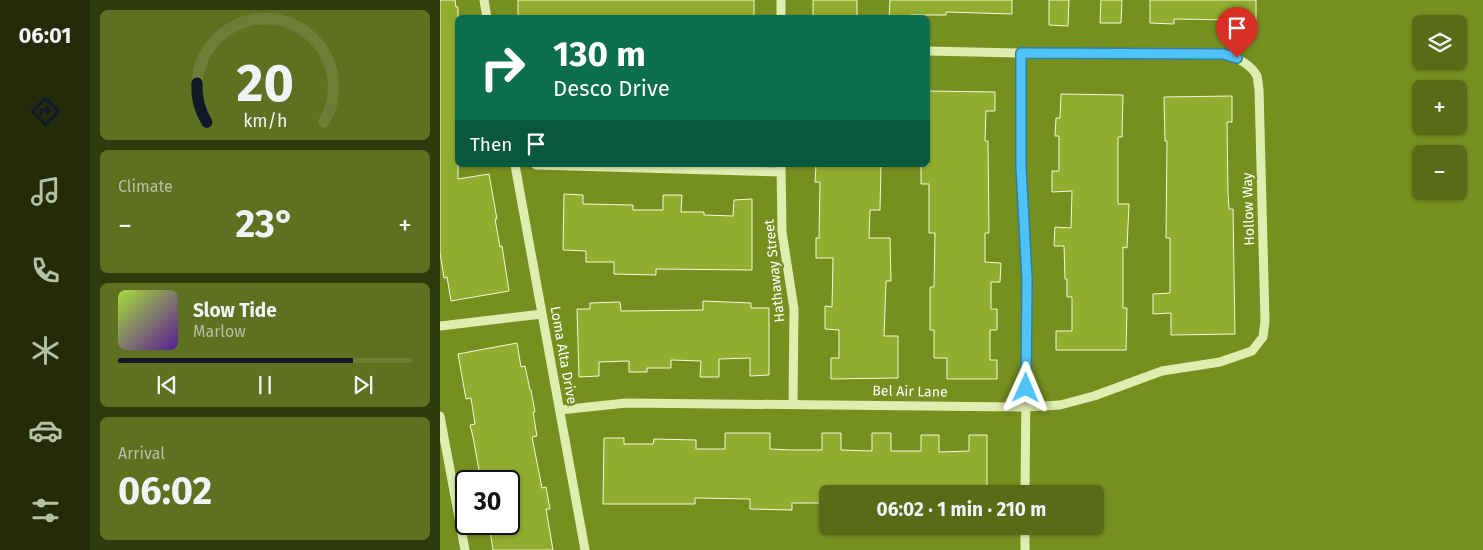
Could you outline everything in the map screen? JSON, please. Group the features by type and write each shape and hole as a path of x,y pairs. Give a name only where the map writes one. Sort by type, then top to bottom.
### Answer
{"street":[{"path":"484,0 486,15"},
{"path":"781,0 781,15"},
{"path":"930,51 1021,53 1021,167 1027,279 1025,485"},
{"name":"Hollow Way","path":"1021,53 1223,54 1237,58 1257,76 1259,89 1265,321 1262,337 1252,351"},
{"name":"Loma Alta Drive","path":"515,167 585,550"},
{"path":"699,167 781,168"},
{"name":"Hathaway Street","path":"781,168 782,232 794,309 793,404"},
{"path":"440,326 542,314"},
{"name":"Bel Air Lane","path":"560,410 626,403 1025,407 1060,405 1094,396 1162,371 1220,362 1252,351"},
{"path":"440,416 465,550"},
{"path":"1025,535 1025,550"}],"building":[{"path":"440,0 455,0 456,7 458,7 458,15 455,15 455,167 458,167 458,179 489,174 497,219 495,219 500,247 502,246 509,291 451,301 447,277 444,278 440,253"},
{"path":"518,0 754,0 754,15 518,15"},
{"path":"813,0 857,0 857,15 813,15"},
{"path":"890,0 1012,0 1012,14 946,12 946,15 889,15"},
{"path":"1049,0 1069,0 1068,26 1049,25"},
{"path":"1101,0 1122,0 1121,23 1100,23"},
{"path":"1150,0 1256,0 1256,22 1174,19 1174,24 1150,23"},
{"path":"930,91 995,92 995,111 986,111 985,141 988,141 989,233 985,233 985,262 1001,263 1000,282 991,282 991,309 997,309 997,330 990,330 990,360 997,360 997,379 947,379 947,358 934,358 934,330 930,330 930,287 934,287 935,233 929,233 929,184 921,184 921,167 930,167"},
{"path":"1061,94 1123,95 1122,137 1118,137 1118,204 1129,204 1127,248 1123,247 1123,308 1127,308 1126,350 1056,350 1056,331 1072,331 1072,297 1067,297 1064,246 1054,246 1055,227 1071,228 1072,191 1052,192 1052,171 1059,171 1059,136 1055,136 1056,118 1060,118"},
{"path":"1232,96 1232,122 1227,122 1229,209 1233,209 1235,334 1171,335 1171,313 1153,314 1153,294 1170,293 1170,238 1166,238 1167,141 1165,141 1164,97"},
{"path":"816,167 881,167 880,210 870,210 869,238 890,238 891,281 886,281 884,336 898,336 898,378 831,379 831,358 839,358 839,330 825,329 825,306 832,307 833,258 816,258 816,238 819,238 820,182 815,182"},
{"path":"564,194 583,195 583,204 633,205 633,210 663,210 663,195 682,195 681,212 704,212 704,215 733,216 734,200 752,199 752,270 656,269 656,275 614,274 614,262 586,262 586,251 563,250"},
{"path":"703,301 751,303 751,308 769,308 769,375 750,376 750,358 719,359 719,377 700,377 701,361 671,360 671,368 647,368 647,372 629,372 629,361 599,362 599,376 579,377 577,309 590,309 590,303 620,302 621,311 703,310"},
{"path":"517,343 521,367 525,366 535,412 533,412 537,436 532,437 542,488 546,487 550,509 546,509 553,550 493,550 491,535 520,535 520,470 479,470 470,425 475,424 471,398 466,399 458,354"},
{"path":"725,433 770,433 770,449 822,450 822,433 841,433 841,450 872,451 872,433 891,433 891,451 921,451 921,435 939,435 939,452 969,451 969,435 987,435 987,485 819,485 819,503 792,503 792,510 750,509 750,499 695,498 695,504 603,504 604,438 624,438 624,444 653,444 654,439 696,440 696,449 725,449"}],"route":[{"path":"1026,388 1027,279 1021,167 1021,53 1223,54 1237,58"}]}
